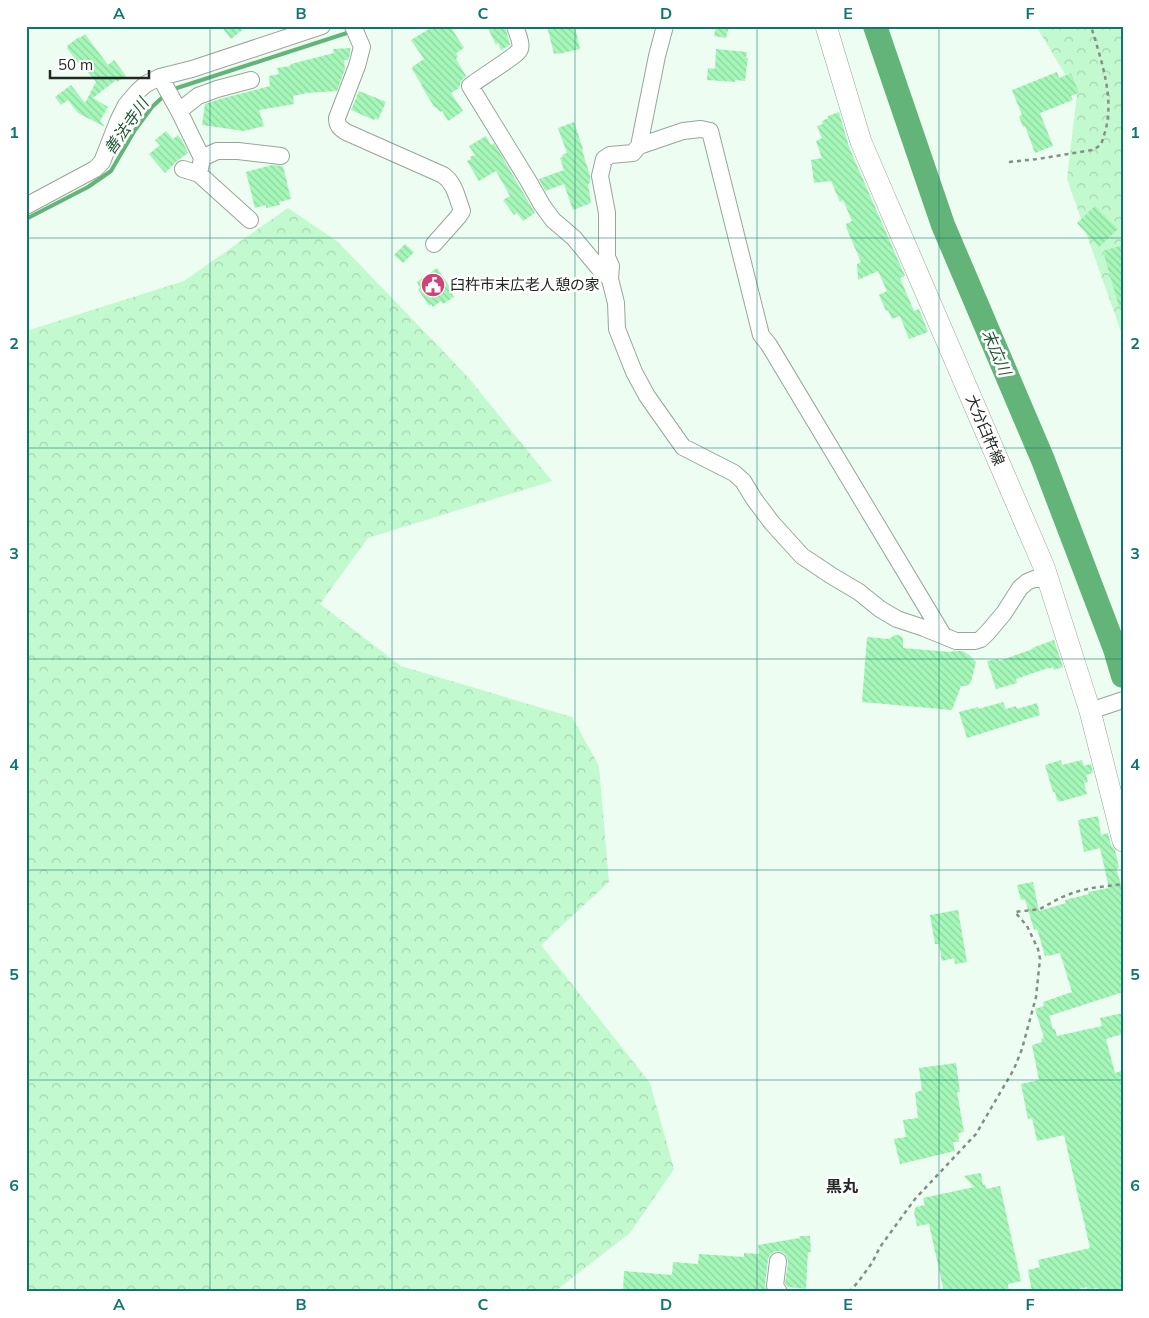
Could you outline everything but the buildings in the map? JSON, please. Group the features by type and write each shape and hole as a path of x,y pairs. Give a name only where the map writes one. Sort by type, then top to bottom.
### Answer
{"main road":[{"name":"大分臼杵線","path":"826,26 861,142 1040,558 1097,709 1123,841"}],"street":[{"path":"26,206 95,169 102,162 126,105 146,84 322,26"},
{"path":"353,26 362,47 357,66 337,118 337,124 346,132 443,174 448,178 452,183 462,211 434,244"},
{"path":"515,26 521,48 518,54 470,86 553,220 574,238 598,267 610,278"},
{"path":"665,26 639,146 633,153 610,155 604,159 600,176 607,213 607,257 611,266 610,278 616,303 617,329 634,372 647,396 683,447 734,473 743,481 772,523 802,556 859,592 880,609 897,619 956,641 975,641 981,639 988,632 1004,613 1020,588 1034,579 1047,579"},
{"path":"162,80 177,108 200,166 250,220"},
{"path":"177,108 198,96 251,80"},
{"path":"639,146 683,131 701,129 710,131 761,335 769,345 942,635"},
{"path":"182,169 200,166 217,151 238,150 281,156"},
{"path":"1097,709 1123,700"},
{"path":"778,1261 775,1286 779,1292"}],"path":[{"path":"1009,162 1092,150 1099,147 1108,122 1108,106 1104,75 1091,26"},
{"path":"849,1292 872,1263 880,1247 915,1199 976,1134 1017,1062 1036,997 1040,959 1038,949 1027,926 1015,912 1040,909 1075,892 1123,884"}],"green space":[{"path":"1036,26 1123,26 1123,337 1067,179 1077,94"},
{"path":"288,208 338,242 468,377 552,481 368,538 320,604 401,666 572,717 599,766 609,882 541,945 650,1083 674,1169 630,1233 554,1292 26,1292 26,331 184,281"}],"waterway":[{"name":"善法寺川","path":"359,29 368,26"},
{"name":"末広川","path":"875,26 943,225 1043,460 1115,649 1123,676"},
{"name":"善法寺川","path":"172,91 350,32"},
{"name":"善法寺川","path":"26,219 88,187 111,171 135,130 152,107 166,94"}],"place":[{"name":"臼杵市末広老人憩の家","path":"433,285"}],"district":[{"name":"黒丸","path":"842,1186"}]}
